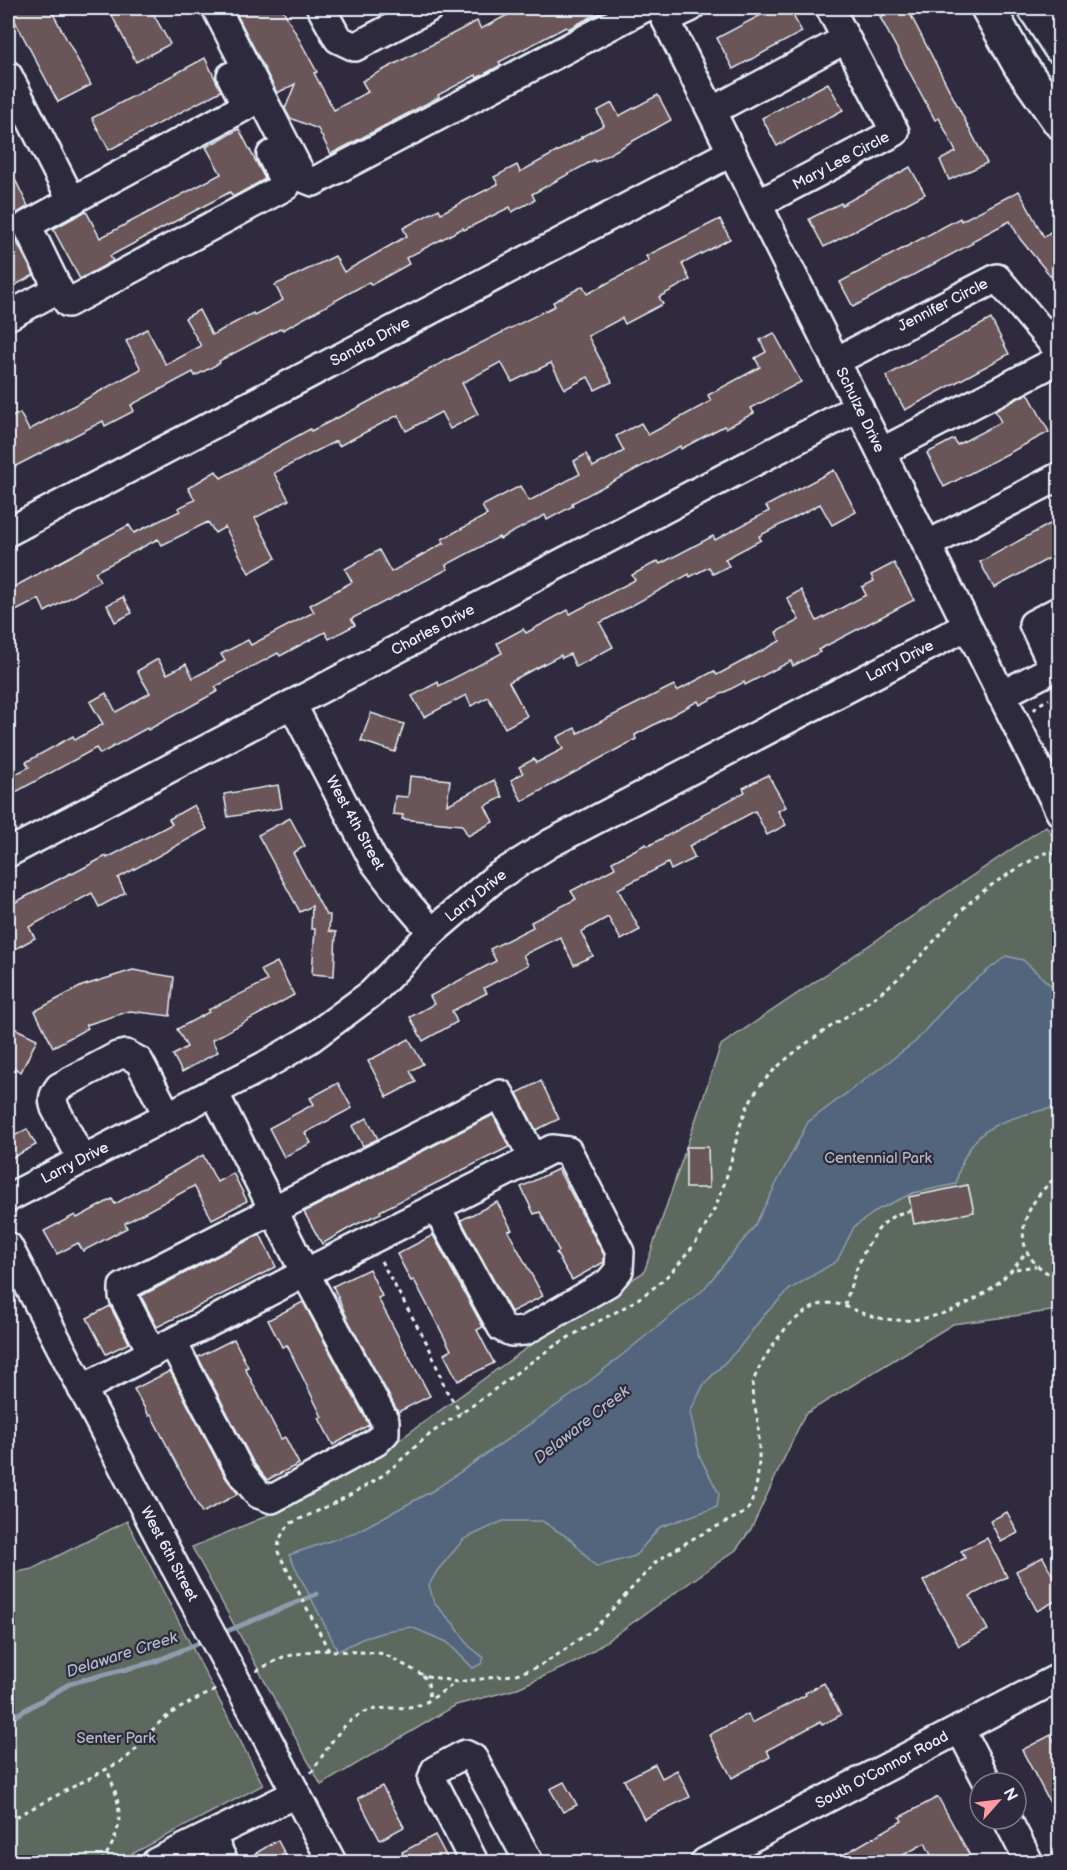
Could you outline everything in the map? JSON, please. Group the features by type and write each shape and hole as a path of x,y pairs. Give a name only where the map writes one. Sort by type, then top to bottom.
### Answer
{"main road":[{"path":"988,8 1020,65 1059,122"},
{"path":"1035,8 1059,47"}],"street":[{"path":"196,8 246,106 286,186 68,303 58,289 27,225 246,106"},
{"path":"216,8 303,178 313,182 665,10"},
{"path":"321,8 338,39 355,47 426,8"},
{"name":"Mary Lee Circle","path":"758,204 895,132 830,8"},
{"name":"Schulze Drive","path":"665,10 732,152 1001,695 1058,824"},
{"path":"712,111 846,39"},
{"path":"8,75 72,201"},
{"name":"Sandra Drive","path":"8,532 732,152"},
{"name":"Jennifer Circle","path":"836,361 997,278 1059,352"},
{"path":"8,316 58,289"},
{"path":"881,452 1059,360"},
{"name":"Charles Drive","path":"8,853 859,407"},
{"path":"927,545 1059,476"},
{"path":"1001,695 1057,666 1033,624 1059,610"},
{"name":"Larry Drive","path":"8,1197 288,1053 372,993 432,932 495,878 551,843 967,626"},
{"name":"West 4th Street","path":"292,704 373,860 395,890 432,932"},
{"path":"82,1160 55,1108 52,1100 54,1094 59,1086 117,1056 126,1054 139,1061 168,1116"},
{"path":"214,1092 273,1209 305,1273 385,1421 386,1433 376,1442 272,1499 258,1494 240,1472 162,1348 123,1296 123,1287 273,1209 500,1094 533,1158"},
{"path":"82,1389 305,1273 533,1158 552,1149 568,1151 620,1252 619,1270 608,1283 525,1331 511,1332 502,1328 436,1207"},
{"name":"West 6th Street","path":"8,1247 255,1715 302,1785 332,1863"},
{"name":"South O'Connor Road","path":"705,1863 1059,1677"},
{"path":"960,1729 982,1771"},
{"path":"474,1863 432,1779 435,1770 465,1754 473,1758 529,1863"},
{"path":"156,1863 211,1836 302,1785"},
{"path":"1013,1831 1029,1863"},
{"path":"211,1836 224,1863"}],"path":[{"path":"1058,824 1059,844"},
{"path":"329,1651 278,1552 278,1540 291,1523 374,1481 395,1466 429,1435 552,1348 589,1325 635,1302 660,1284 686,1256 713,1211 727,1177 740,1123 746,1108 768,1077 822,1033 894,982 963,909 989,886 1044,853 1059,854"},
{"path":"1059,1174 1035,1197 1027,1212 1024,1225 1026,1252 1035,1266 1059,1279"},
{"path":"845,1305 853,1279 876,1233 894,1216 912,1210"},
{"path":"252,1672 291,1655 317,1650 379,1653 423,1675 457,1682 513,1675 535,1668 554,1658 595,1628 657,1561 694,1538 746,1512 751,1506 759,1451 758,1423 753,1392 756,1376 779,1338 801,1315 813,1307 835,1303 885,1319 912,1320 938,1315 991,1289 1014,1269 1026,1252"},
{"path":"377,1254 429,1347 446,1390 461,1413"},
{"path":"1014,1269 1035,1266"},
{"path":"423,1675 428,1683 430,1700"},
{"path":"302,1785 336,1736 360,1714 372,1710 419,1705 457,1682"},
{"path":"8,1821 107,1770 132,1754 159,1724 174,1712 221,1688"},
{"path":"101,1863 115,1838 119,1825 120,1806 107,1770"}],"green space":[{"name":"Centennial Park","path":"1046,826 1060,846 1059,1310 953,1324 805,1414 751,1529 736,1550 578,1661 513,1690 456,1705 321,1785 192,1547 262,1518 374,1458 553,1329 644,1272 721,1045"},
{"name":"Senter Park","path":"127,1521 263,1785 117,1862 8,1862 8,1574 32,1569"}],"water":[{"path":"1006,956 1023,960 1059,993 1059,1106 1006,1120 992,1127 970,1148 962,1163 956,1184 913,1193 879,1209 854,1227 837,1261 790,1289 764,1315 739,1348 704,1384 690,1412 700,1457 719,1494 717,1507 660,1527 635,1556 596,1567 572,1540 542,1521 503,1521 464,1539 437,1571 429,1585 434,1603 454,1624 469,1646 484,1658 481,1664 473,1668 447,1642 411,1627 391,1630 362,1639 338,1651 289,1555 356,1532 434,1490 576,1392 703,1290 754,1227 808,1122 915,1042 955,996"}],"building":[{"path":"8,8 50,8 91,85 58,102"},
{"path":"108,8 150,8 170,44 136,62"},
{"path":"242,8 282,8 317,72 314,73 334,110 368,92 362,81 477,21 481,29 513,12 510,8 608,8 499,62 501,65 477,78 476,75 331,154 318,129 290,118 285,109 295,84 277,93 235,11"},
{"path":"774,8 789,8 802,32 733,69 717,38"},
{"path":"898,8 907,8 987,163 949,180 940,160 956,152 939,118 935,120 880,17"},
{"path":"205,58 221,91 109,150 92,118"},
{"path":"828,83 843,110 777,146 762,118"},
{"path":"658,95 671,120 532,194 535,200 512,212 510,207 464,230 463,228 406,258 409,264 371,285 369,282 195,376 193,372 131,405 134,411 105,426 103,421 8,470 8,419 20,413 29,430 141,369 126,341 147,329 166,365 201,346 185,318 199,310 212,335 283,300 275,285 335,256 344,272 407,236 403,228 439,209 441,213 498,184 494,177 517,165 520,172 582,138 604,125 597,111 612,103 619,116"},
{"path":"239,129 265,179 233,197 230,192 110,256 113,261 80,279 53,229 86,211 100,238 221,174 206,147"},
{"path":"8,165 28,206 14,216 8,225"},
{"path":"910,167 925,194 824,247 809,219 841,203 842,205"},
{"path":"1019,191 1044,237 1050,232 1059,243 1059,286 1020,239 1010,221 853,307 840,282 960,218 961,221"},
{"path":"720,219 730,239 682,264 690,280 659,297 663,304 625,324 622,318 588,336 612,382 595,390 588,377 565,389 551,363 512,382 501,362 462,383 478,414 450,429 441,412 406,431 398,415 339,446 336,441 274,473 289,500 255,518 276,558 249,573 225,527 215,533 208,522 162,545 158,539 95,572 100,581 45,612 39,599 8,615 8,590 129,525 134,533 180,511 178,508 195,500 188,488 216,471 221,478 310,429 311,431 355,409 555,306 553,302 583,286 587,294 649,261 646,256"},
{"path":"8,225 34,275 8,289"},
{"path":"991,319 1009,354 905,410 886,376"},
{"path":"774,333 801,382 751,408 754,413 681,449 680,446 572,503 573,506 547,520 545,515 446,565 448,569 351,619 355,625 329,639 325,632 280,656 278,653 215,687 218,691 148,730 147,728 100,754 96,748 14,793 8,778 29,767 26,762 73,736 75,740 103,724 90,702 106,693 116,712 150,693 137,671 158,659 167,674 186,664 193,678 225,661 221,654 248,640 251,645 314,612 310,605 352,582 345,569 379,550 391,572 444,543 442,539 487,515 482,506 520,486 529,501 580,474 574,461 586,454 593,467 624,451 616,436 641,423 648,435 711,401 708,395 760,367 755,358 766,352 760,340"},
{"path":"1028,393 1049,432 944,487 927,453 954,439 957,445 1001,422 995,411"},
{"path":"834,470 856,512 832,525 820,504 759,536 761,540 725,559 729,566 713,574 709,567 690,577 689,574 600,623 613,647 576,667 570,654 562,658 561,655 509,682 527,716 505,728 488,697 471,706 466,695 424,717 412,696 438,682 439,686 502,653 497,643 523,629 526,633 568,610 570,614 635,580 632,575 658,561 660,564 713,536 715,540 769,511 766,506"},
{"path":"1059,519 1059,553 994,588 980,562"},
{"path":"894,563 914,600 818,650 820,652 793,666 791,661 700,705 698,701 635,735 636,739 522,801 511,780 523,773 519,767 534,759 536,763 563,749 557,737 575,728 578,733 674,685 677,691 714,671 717,675 780,641 776,632 799,620 787,598 801,590 817,621 866,595 862,587 874,581 871,575"},
{"path":"123,597 132,613 115,622 107,605"},
{"path":"371,713 404,724 395,752 361,741"},
{"path":"768,775 786,807 778,811 786,825 767,835 755,811 689,846 695,858 671,870 668,863 618,889 640,930 621,940 608,917 581,932 593,956 574,965 560,937 523,955 528,965 484,988 487,993 452,1011 457,1022 423,1041 410,1017 434,1004 430,996 496,961 490,949 533,927 531,922 576,899 571,891 615,868 612,862 702,817 701,815 745,792 743,788"},
{"path":"410,776 450,780 447,805 494,780 503,797 485,806 493,822 468,836 462,825 402,819 403,815 393,814 395,796 408,797"},
{"path":"278,785 282,808 228,817 224,794"},
{"path":"194,805 207,829 118,878 125,893 99,907 92,893 29,927 35,938 8,953 8,906 172,824 169,819"},
{"path":"290,818 305,846 293,853 326,915 330,915 329,931 336,932 334,976 312,974 315,929 311,929 312,906 300,912 258,835"},
{"path":"277,962 294,995 212,1040 218,1052 182,1072 173,1055 187,1047 177,1029 209,1012 208,1010 267,981 261,970"},
{"path":"133,970 174,977 170,1016 130,1011 86,1025 88,1028 53,1047 35,1011 82,986"},
{"path":"8,1025 37,1039 21,1072 8,1065"},
{"path":"409,1039 423,1064 410,1071 416,1082 387,1097 368,1061"},
{"path":"541,1081 559,1119 536,1130 517,1093"},
{"path":"338,1083 352,1108 305,1133 311,1143 284,1157 269,1128 314,1104 310,1098"},
{"path":"493,1115 509,1147 380,1211 381,1213 322,1244 304,1212"},
{"path":"367,1118 378,1139 363,1146 352,1126"},
{"path":"27,1129 36,1145 8,1160 8,1139"},
{"path":"686,1147 708,1147 709,1188 686,1188"},
{"path":"203,1155 217,1182 233,1173 247,1201 212,1219 194,1186 125,1223 127,1228 83,1251 78,1243 57,1254 44,1231 75,1215 77,1218 112,1199 115,1204"},
{"path":"558,1169 604,1255 604,1262 572,1280 556,1253 559,1251 540,1212 534,1214 521,1187"},
{"path":"968,1185 974,1212 914,1224 909,1197"},
{"path":"497,1202 512,1230 508,1231 543,1296 511,1312 461,1220"},
{"path":"260,1234 276,1267 157,1327 141,1296"},
{"path":"433,1235 483,1327 477,1330 494,1363 458,1381 444,1354 451,1350 414,1280 411,1281 397,1254"},
{"path":"369,1269 382,1296 378,1298 430,1396 398,1412 348,1320 333,1286"},
{"path":"303,1302 369,1425 333,1445 287,1345 282,1347 268,1320"},
{"path":"110,1306 129,1343 106,1354 87,1318"},
{"path":"234,1339 248,1367 245,1368 281,1439 285,1437 299,1464 267,1480 253,1462 198,1357"},
{"path":"170,1371 226,1478 238,1494 202,1513 151,1415 149,1416 134,1389"},
{"path":"1007,1512 1018,1533 1001,1542 990,1521"},
{"path":"987,1538 1007,1577 970,1596 988,1630 959,1646 923,1581 965,1558 961,1551"},
{"path":"1043,1557 1059,1588 1059,1599 1037,1611 1016,1571"},
{"path":"824,1683 841,1715 822,1725 820,1722 767,1750 770,1757 732,1778 709,1735 748,1714 752,1723"},
{"path":"1051,1735 1059,1750 1059,1820 1022,1750"},
{"path":"655,1764 662,1778 677,1770 690,1797 644,1819 624,1780"},
{"path":"564,1782 577,1805 563,1812 550,1789"},
{"path":"382,1786 404,1827 380,1840 358,1798"},
{"path":"938,1797 974,1863 935,1863 925,1843 889,1863 829,1863 902,1821 900,1817"},
{"path":"435,1835 450,1863 407,1863 402,1852"},
{"path":"276,1841 286,1856 284,1857 287,1863 240,1863"}],"waterway":[{"name":"Delaware Creek","path":"220,1634 317,1594"},
{"name":"Delaware Creek","path":"8,1720 71,1683 154,1662 206,1640"}]}
